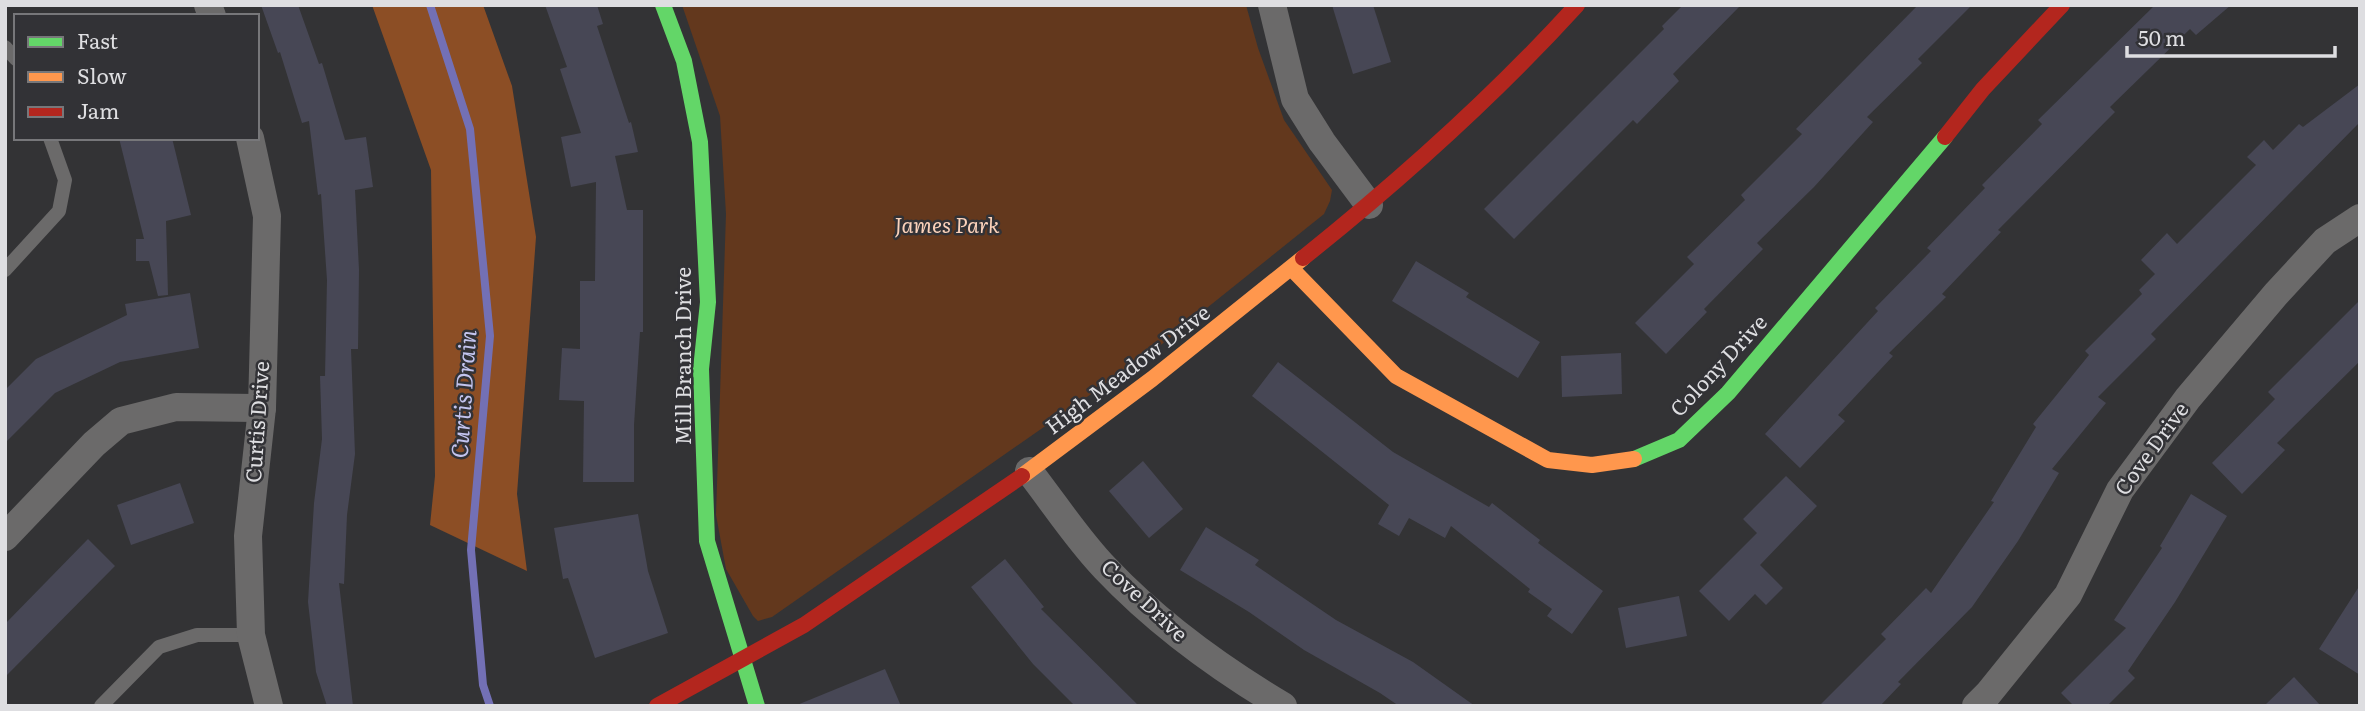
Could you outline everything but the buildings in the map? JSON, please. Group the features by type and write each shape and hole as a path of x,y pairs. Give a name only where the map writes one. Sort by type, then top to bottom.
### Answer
{"street":[{"name":"Mill Branch Drive","path":"663,5 684,61 701,142 708,302 701,369 707,541 757,706"},
{"path":"1272,5 1295,99 1322,142 1369,205"},
{"name":"High Meadow Drive","path":"657,706 804,625 1029,471 1152,379 1369,205 1538,48 1577,5"},
{"name":"Colony Drive","path":"1292,269 1395,376 1548,460 1592,465 1636,459 1679,440 1728,393 1983,89 2062,5"},
{"name":"Curtis Drive","path":"250,140 267,216 262,408 248,536 251,635 269,706"},
{"name":"Cove Drive","path":"1988,702 2068,595 2120,490 2188,398 2325,241 2360,218"},
{"path":"5,537 94,444 121,421 176,407 262,408"},
{"name":"Cove Drive","path":"1029,471 1105,568 1180,637 1283,706"}],"lane":[{"path":"5,270 59,211 65,180 51,140"},
{"path":"101,706 159,648 197,635 251,635"}],"green space":[{"name":"James Park","path":"682,5 1246,5 1284,120 1332,190 1330,201 1324,214 1157,348 772,617 758,621 726,569 716,515 726,214 720,116"}],"shaded area":[{"path":"372,5 483,5 512,86 536,237 517,494 527,571 430,525 435,476 431,170"}],"waterway":[{"name":"Curtis Drain","path":"430,5 470,129 490,336 471,550 483,685 490,706"}],"traffic: fast":[{"path":"663,5 684,61 700,142 708,302 701,369 707,541 757,706"},
{"path":"1634,459 1679,440 1728,393 1945,137"}],"traffic: slow":[{"path":"1022,476 1152,379 1303,258"},
{"path":"1292,269 1396,376 1548,460 1592,465 1634,459"}],"traffic: jam":[{"path":"1303,258 1445,137 1513,72 1577,5"},
{"path":"1945,137 1983,89 2062,5"},
{"path":"657,706 804,625 1022,476"}]}
